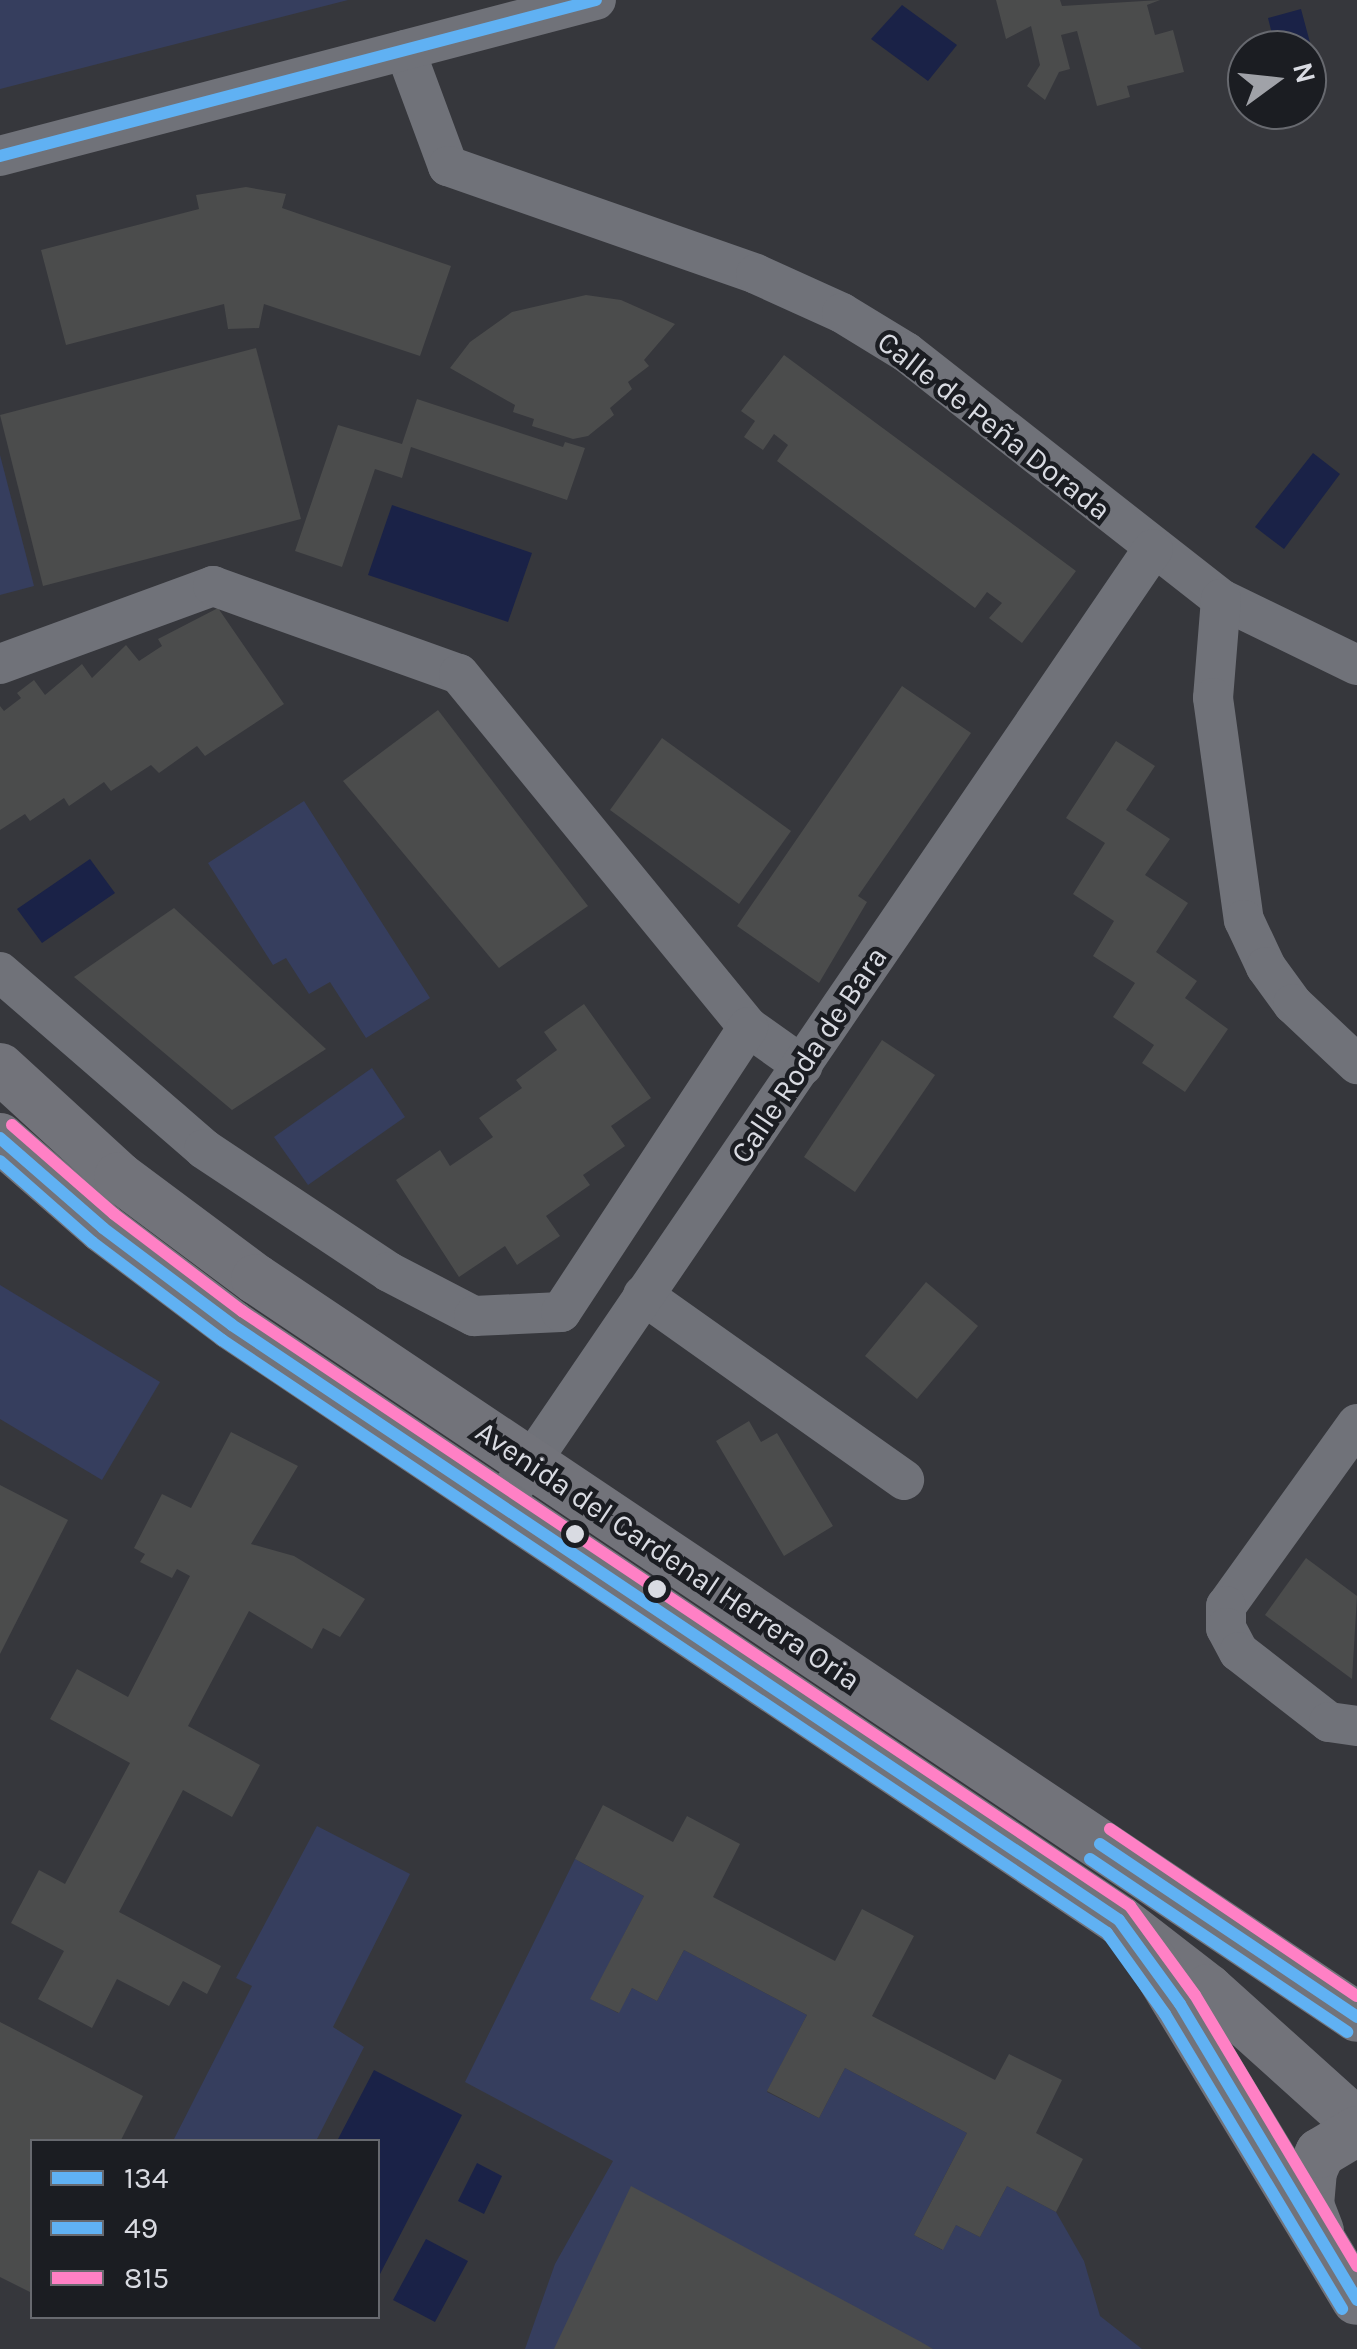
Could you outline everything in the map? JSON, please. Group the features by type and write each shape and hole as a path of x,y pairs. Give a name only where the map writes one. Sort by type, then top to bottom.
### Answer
{"main road":[{"name":"Avenida del Cardenal Herrera Oria","path":"0,1068 184,1228 516,1483 1119,1920 1208,1989 1357,2123"},
{"name":"Avenida del Cardenal Herrera Oria","path":"0,1138 165,1277 516,1483 1357,2017"},
{"path":"1119,1920 1180,2004 1357,2300"},
{"path":"1332,2258 1309,2205 1309,2183 1320,2154 1357,2131"}],"street":[{"path":"0,156 596,0"},
{"name":"Calle de Peña Dorada","path":"406,50 448,166 756,274 842,313 906,352 1153,550 1221,599 1357,664"},
{"name":"Calle Roda de Bara","path":"516,1483 1153,550"},
{"path":"0,664 214,586 459,674 748,1027 803,1066"},
{"path":"1221,599 1213,698 1244,920 1266,968 1292,1004 1357,1064"},
{"path":"0,972 204,1149 389,1272 474,1316 562,1312 748,1027"},
{"path":"644,1295 904,1480"},
{"path":"1357,1424 1226,1606 1226,1628 1240,1652 1329,1722 1357,1726"}],"shaded area":[{"path":"0,0 348,0 0,89"},
{"path":"902,5 957,45 928,81 871,39"},
{"path":"1301,9 1307,30 1271,30 1268,18"},
{"path":"1313,453 1340,474 1284,549 1255,527"},
{"path":"0,455 34,586 0,595"},
{"path":"392,505 532,553 508,622 368,575"},
{"path":"304,801 430,998 366,1038 330,982 309,994 286,958 273,965 208,863"},
{"path":"90,859 115,893 42,943 17,909"},
{"path":"372,1068 405,1117 308,1185 274,1137"},
{"path":"0,1285 160,1382 102,1480 0,1419"},
{"path":"317,1826 410,1874 333,2027 364,2047 317,2139 174,2139 252,1986 236,1978"},
{"path":"575,1859 644,1896 591,1999 618,2013 632,1988 657,2001 684,1950 807,2015 767,2092 819,2118 845,2068 967,2133 914,2235 942,2250 956,2225 980,2237 1007,2186 1056,2212 1084,2261 1100,2316 1142,2349 525,2349 555,2264 613,2161 465,2082"},
{"path":"374,2070 462,2115 380,2274 380,2139 338,2139"},
{"path":"477,2163 502,2176 484,2214 458,2201"},
{"path":"426,2239 468,2261 435,2322 393,2300"}],"building":[{"path":"996,0 1060,0 1062,6 1160,0 1147,5 1155,35 1173,30 1184,72 1127,86 1130,97 1097,106 1077,31 1061,35 1070,69 1059,72 1045,100 1027,86 1040,65 1031,26 1006,39"},
{"path":"246,187 286,194 282,208 451,266 420,356 264,304 259,328 228,329 224,304 66,345 41,250 199,209 196,195"},
{"path":"586,295 621,300 675,324 644,360 649,366 628,382 632,389 610,408 614,415 588,436 573,439 532,426 534,419 513,412 515,405 450,368 470,342 512,312"},
{"path":"256,348 301,519 43,586 0,415"},
{"path":"784,355 1076,571 1022,643 989,618 1002,603 987,592 975,608 777,461 788,445 774,434 763,450 744,437 755,421 741,411"},
{"path":"417,399 563,447 565,442 585,448 567,500 411,447 402,478 375,469 342,567 295,551 338,425 402,444"},
{"path":"218,608 284,704 205,756 197,746 159,773 151,765 111,791 104,782 69,806 64,798 30,821 25,814 0,830 0,706 4,711 21,698 17,693 34,680 45,695 82,664 92,678 126,645 139,661 162,646 158,639"},
{"path":"902,686 971,733 858,896 867,902 819,983 737,926"},
{"path":"438,710 588,906 499,968 343,781"},
{"path":"662,738 791,831 739,904 610,810"},
{"path":"1116,741 1155,766 1126,810 1170,839 1145,875 1188,903 1156,952 1197,981 1185,998 1228,1029 1185,1092 1142,1063 1154,1045 1113,1017 1135,983 1093,956 1114,921 1073,894 1105,843 1066,818"},
{"path":"174,908 326,1049 232,1110 74,977"},
{"path":"584,1004 651,1098 611,1126 625,1146 583,1175 590,1185 546,1216 560,1236 517,1265 505,1246 459,1277 396,1180 440,1150 450,1166 493,1137 479,1118 522,1088 516,1080 557,1050 544,1032"},
{"path":"882,1040 935,1075 855,1192 804,1157"},
{"path":"926,1282 978,1326 917,1399 865,1356"},
{"path":"749,1421 761,1442 777,1433 833,1526 784,1556 716,1441"},
{"path":"231,1432 298,1466 251,1544 294,1556 365,1599 340,1637 323,1628 312,1649 249,1611 188,1726 260,1765 232,1817 183,1790 119,1912 221,1966 207,1994 183,1981 169,2006 117,1979 92,2028 38,1999 64,1951 11,1923 39,1870 65,1884 130,1763 50,1719 77,1669 128,1697 190,1576 177,1569 172,1578 140,1562 145,1554 134,1548 162,1494 191,1508"},
{"path":"0,1485 68,1520 0,1654"},
{"path":"1306,1558 1357,1596 1352,1679 1265,1615"},
{"path":"603,1805 673,1842 687,1816 740,1844 713,1897 835,1961 862,1909 914,1936 872,2016 995,2080 1009,2054 1062,2080 1036,2133 1083,2159 1056,2212 1007,2186 980,2237 956,2225 943,2250 914,2235 967,2133 845,2068 819,2118 767,2091 807,2015 684,1950 657,2001 632,1988 619,2013 590,1999 644,1896 575,1859"},
{"path":"0,2022 143,2096 122,2139 30,2139 30,2292 0,2277"},
{"path":"631,2186 921,2342 933,2349 554,2349"}],"transit line":[{"name":"134","path":"0,156 596,0"},
{"name":"815","path":"12,1125 114,1214 242,1311 1130,1906 1195,1995 1357,2266"},
{"name":"134","path":"0,1138 103,1228 232,1325 1119,1920 1180,2004 1357,2300"},
{"name":"49","path":"0,1161 92,1242 222,1340 1107,1933 1165,2014 1342,2309"},
{"name":"815","path":"1110,1829 1357,1996"},
{"name":"134","path":"1100,1844 1357,2017"},
{"name":"49","path":"1090,1859 1347,2032"}]}
